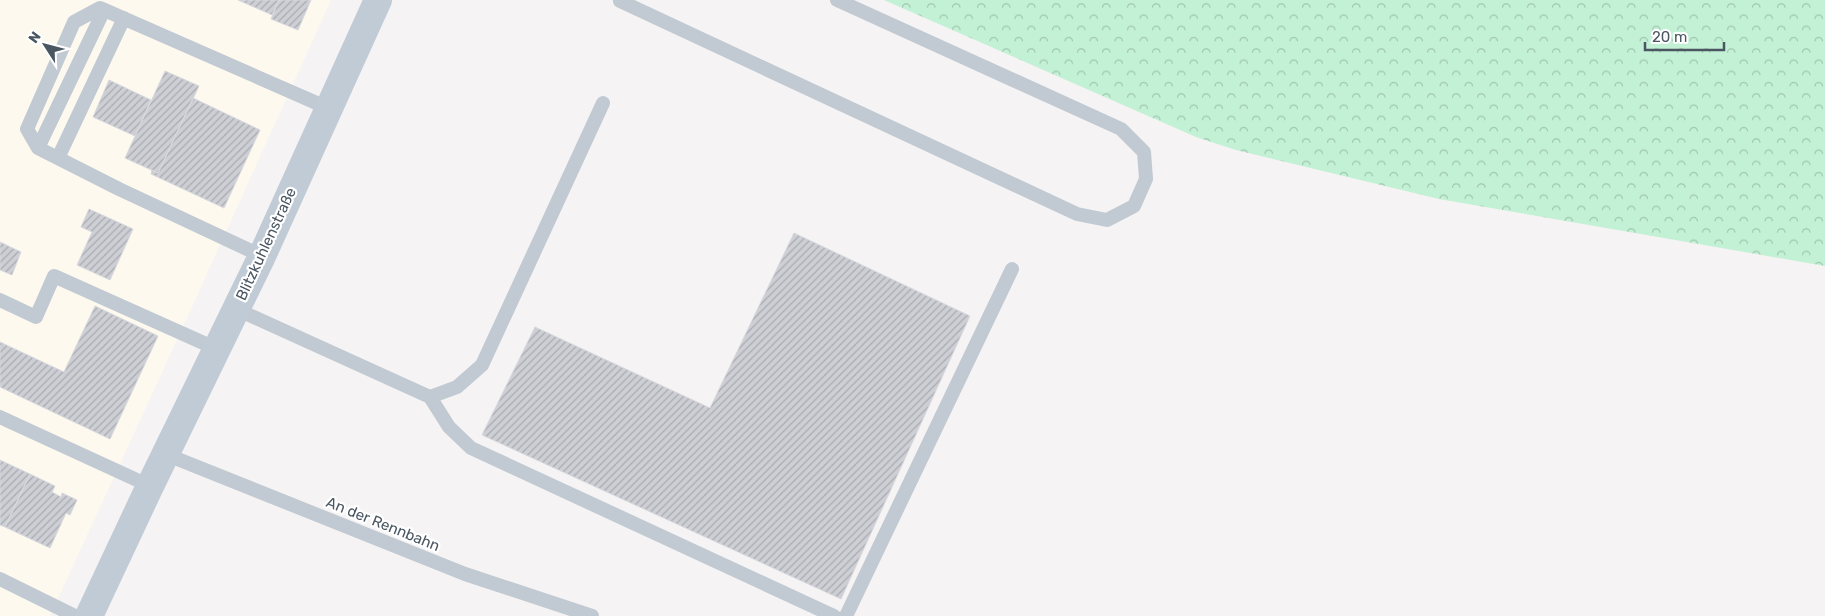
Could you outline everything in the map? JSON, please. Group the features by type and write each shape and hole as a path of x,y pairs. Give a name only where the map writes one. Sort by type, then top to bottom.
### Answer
{"main road":[{"name":"Blitzkuhlenstraße","path":"89,616 165,454 262,256 378,0"}],"lane":[{"path":"620,2 1077,214 1107,220 1134,206 1146,179 1144,152 1121,129 837,0"},
{"path":"262,256 119,189 38,148 27,129 74,22 100,8 328,108"},
{"path":"38,148 104,10"},
{"path":"58,158 124,18"},
{"path":"430,397 457,387 482,365 603,103"},
{"path":"846,616 1012,269"},
{"path":"0,300 36,317 54,276 217,349"},
{"path":"236,309 430,397 449,427 471,448 834,616"},
{"path":"0,417 150,486"},
{"name":"An der Rennbahn","path":"165,454 465,574 592,616"},
{"path":"0,579 75,616"}],"shaded area":[{"path":"0,0 331,0 50,616 0,616"}],"green space":[{"path":"884,0 1825,0 1825,266 1439,199 1236,150 1196,137"}],"building":[{"path":"238,0 279,0 272,15"},
{"path":"279,0 311,0 298,30 271,19"},
{"path":"165,71 199,86 158,173 125,158"},
{"path":"109,80 151,100 135,136 93,117"},
{"path":"193,98 260,130 224,208 151,174 152,170 158,173"},
{"path":"89,209 133,229 110,280 77,265 92,232 81,227"},
{"path":"794,233 970,316 841,599 482,435 535,327 710,408"},
{"path":"0,242 21,252 12,275 0,270"},
{"path":"95,306 158,336 110,439 0,387 0,342 64,372"},
{"path":"0,460 30,474 5,527 0,525"},
{"path":"30,474 55,486 52,492 61,497 62,493 77,500 70,515 66,513 50,548 5,527"}]}
